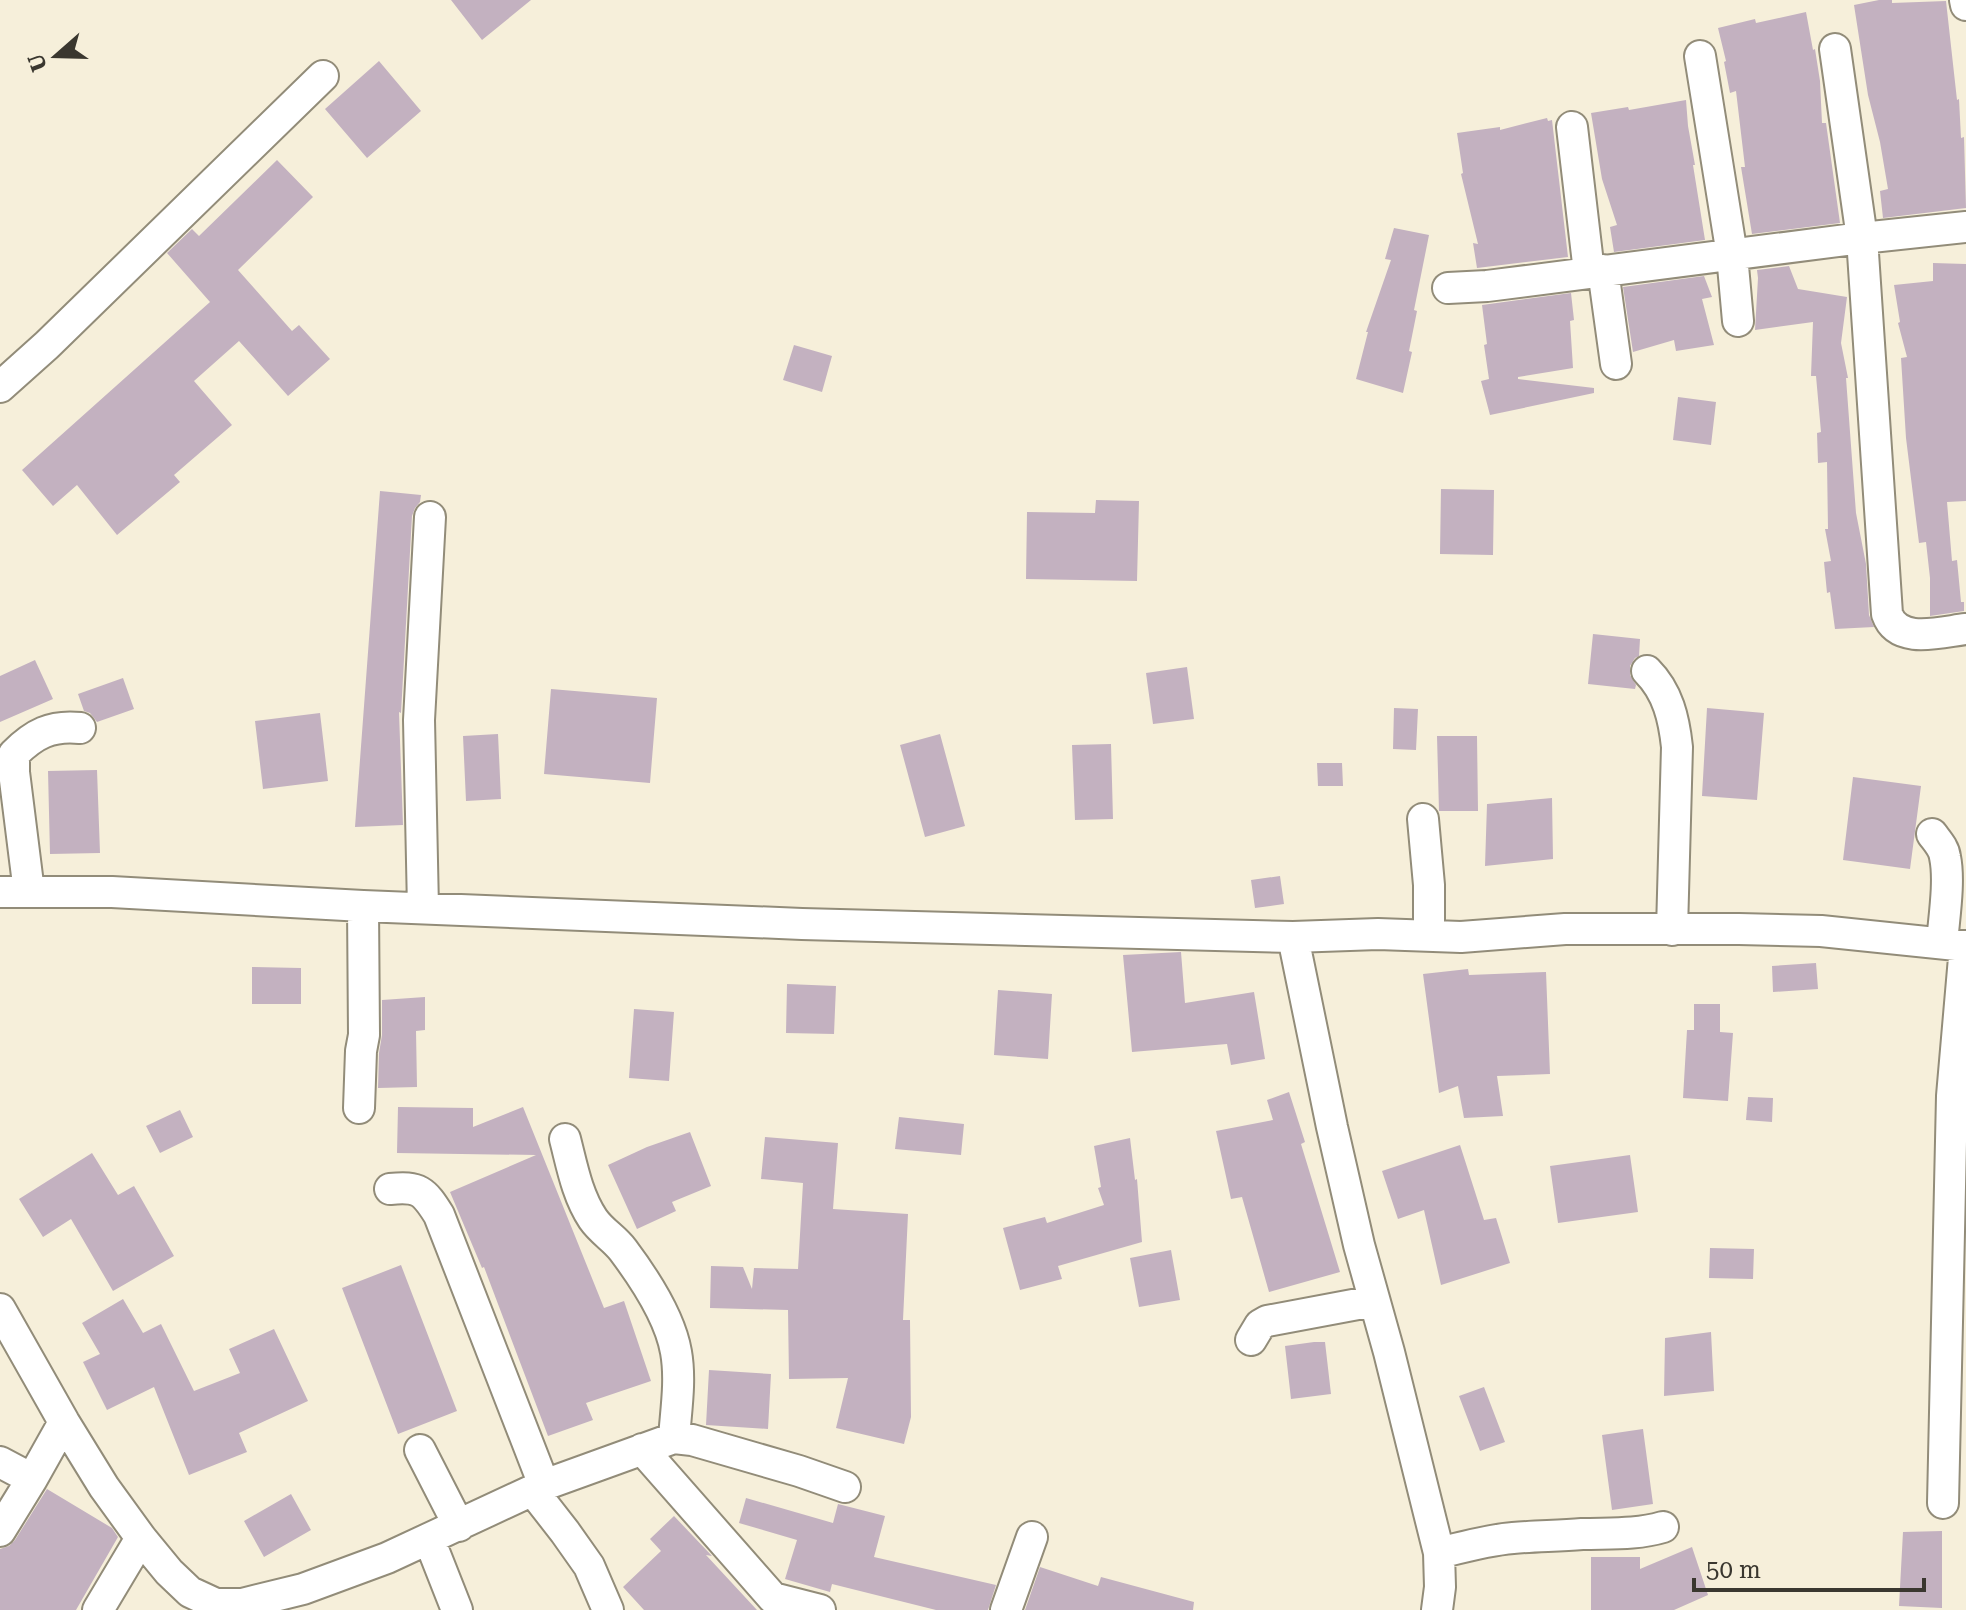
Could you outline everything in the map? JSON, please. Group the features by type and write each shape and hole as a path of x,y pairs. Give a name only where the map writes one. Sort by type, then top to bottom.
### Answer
{"street":[{"path":"1835,49 1862,238 1887,614 1896,629 1906,632 1922,634 1966,629"},
{"path":"1700,56 1732,255 1738,321"},
{"path":"0,387 323,76"},
{"path":"1572,127 1596,271 1616,364"},
{"path":"1448,288 1487,286 1966,227"},
{"path":"423,908 419,720 430,517"},
{"path":"1647,671 1656,679 1665,696 1674,720 1677,747 1672,930"},
{"path":"80,728 54,728 25,743 14,754 14,892 112,892 802,924 1293,937 1378,934 1461,937 1565,929 1739,929 1821,931 1958,945"},
{"path":"1423,819 1429,885 1429,935"},
{"path":"1932,834 1945,857 1946,884 1958,945 1943,1503"},
{"path":"359,1108 364,1035 363,906"},
{"path":"1293,937 1332,1127 1439,1553 1437,1610"},
{"path":"565,1139 580,1196 607,1236 621,1246 664,1314 676,1350 679,1376 674,1438"},
{"path":"390,1189 409,1187 427,1196 439,1215 538,1488 589,1566 608,1610"},
{"path":"1251,1340 1260,1325 1267,1321 1374,1301"},
{"path":"0,1309 104,1487 141,1538 190,1592 196,1603 242,1604 303,1589 387,1558 538,1488 674,1438 692,1440 845,1487"},
{"path":"0,1531 64,1422"},
{"path":"642,1449 779,1604 820,1610"},
{"path":"420,1450 459,1526"},
{"path":"0,1462 32,1479"},
{"path":"1439,1553 1512,1538 1630,1534 1663,1527"},
{"path":"1006,1610 1032,1537"},
{"path":"98,1610 141,1538"},
{"path":"429,1539 457,1610"}],"building":[{"path":"451,0 531,0 482,40"},
{"path":"1892,0 1892,3 1946,1 1961,138 1964,137 1966,208 1883,218 1880,191 1888,189 1868,95 1854,5"},
{"path":"1806,12 1815,49 1822,123 1826,123 1840,223 1752,234 1741,167 1745,167 1736,91 1730,93 1718,28"},
{"path":"379,61 421,111 367,158 325,109"},
{"path":"1686,100 1705,240 1614,252 1610,227 1617,225 1602,179 1591,113"},
{"path":"1547,118 1548,121 1552,120 1568,257 1477,268 1473,243 1478,244 1461,174 1457,133 1500,127 1500,130"},
{"path":"277,160 313,197 238,270 292,331 299,325 330,359 288,396 239,341 194,381 232,425 174,475 180,482 117,535 77,485 53,506 22,470 210,302 167,253 192,229 199,236"},
{"path":"1394,228 1429,235 1414,310 1417,311 1409,351 1412,352 1403,393 1356,379 1366,332 1391,260 1385,259"},
{"path":"1933,263 1966,264 1966,501 1947,502 1952,561 1957,560 1964,611 1930,616 1926,542 1919,543 1906,438 1901,358 1907,357 1898,323 1894,285 1933,281"},
{"path":"1789,266 1798,289 1847,297 1841,343 1848,378 1856,513 1866,564 1869,615 1874,627 1835,629 1830,592 1827,593 1824,562 1831,561 1825,529 1828,529 1827,462 1818,463 1817,433 1821,432 1816,376 1811,376 1813,322 1755,330 1757,270"},
{"path":"1704,276 1712,297 1702,299 1714,345 1676,351 1674,340 1633,352 1623,287"},
{"path":"1571,293 1573,368 1518,379 1594,388 1594,393 1490,415 1481,381 1489,379 1482,305"},
{"path":"794,345 832,356 822,392 783,380"},
{"path":"1678,397 1716,402 1711,445 1673,440"},
{"path":"1441,489 1494,490 1493,555 1440,554"},
{"path":"380,491 421,495 412,516 399,712 403,825 355,827"},
{"path":"1096,500 1139,501 1137,581 1026,579 1027,512 1095,513"},
{"path":"1593,634 1640,639 1639,656 1630,666 1635,689 1588,684"},
{"path":"35,660 53,699 0,722 0,676"},
{"path":"1187,667 1194,719 1153,724 1146,673"},
{"path":"123,678 134,709 97,722 84,711 78,694"},
{"path":"551,689 657,698 650,783 544,774"},
{"path":"1394,708 1418,709 1416,750 1393,749"},
{"path":"1707,708 1764,713 1757,800 1702,796"},
{"path":"320,713 328,781 263,789 255,721"},
{"path":"498,734 501,799 466,801 463,736"},
{"path":"940,734 965,826 925,837 900,745"},
{"path":"1437,736 1477,736 1478,811 1439,811"},
{"path":"1111,744 1113,819 1075,820 1072,745"},
{"path":"1317,763 1342,763 1343,786 1318,786"},
{"path":"97,770 100,853 50,854 48,771"},
{"path":"1853,777 1921,786 1910,869 1843,860"},
{"path":"1552,798 1553,859 1485,866 1487,804"},
{"path":"1280,876 1284,904 1255,908 1251,880"},
{"path":"1181,952 1185,1003 1254,992 1265,1059 1231,1065 1227,1044 1132,1052 1123,955"},
{"path":"1816,963 1818,989 1773,992 1772,966"},
{"path":"252,967 301,968 301,1004 252,1004"},
{"path":"1468,969 1469,975 1546,972 1550,1074 1497,1076 1503,1116 1464,1118 1458,1086 1439,1093 1423,974"},
{"path":"787,984 836,986 834,1034 786,1033"},
{"path":"998,990 1052,994 1048,1059 994,1055"},
{"path":"425,997 425,1030 416,1031 417,1087 378,1088 382,1000"},
{"path":"1694,1004 1720,1004 1720,1032 1733,1033 1728,1101 1683,1098 1687,1030 1694,1030"},
{"path":"634,1009 674,1012 669,1081 629,1078"},
{"path":"1289,1092 1305,1142 1301,1144 1340,1272 1269,1292 1242,1197 1231,1199 1216,1131 1273,1120 1267,1100"},
{"path":"1748,1097 1773,1098 1772,1122 1746,1120"},
{"path":"398,1107 473,1108 473,1127 523,1107 604,1308 624,1301 651,1381 586,1403 593,1420 548,1436 484,1267 450,1192 536,1155 397,1153"},
{"path":"180,1110 193,1137 160,1153 146,1126"},
{"path":"899,1117 964,1124 961,1155 895,1149"},
{"path":"690,1132 711,1186 672,1202 676,1211 637,1229 608,1165"},
{"path":"765,1137 838,1143 833,1209 908,1214 903,1320 910,1320 911,1417 904,1444 836,1428 848,1378 789,1379 788,1310 710,1308 711,1266 743,1267 752,1289 754,1268 798,1269 803,1183 761,1179"},
{"path":"1130,1138 1142,1242 1058,1266 1062,1279 1020,1290 1003,1228 1045,1217 1047,1223 1104,1205 1098,1188 1101,1187 1094,1146"},
{"path":"1460,1145 1484,1220 1496,1218 1510,1263 1441,1285 1424,1210 1398,1219 1382,1171"},
{"path":"92,1153 118,1195 134,1186 174,1256 113,1291 71,1219 43,1237 19,1199"},
{"path":"1630,1155 1638,1212 1558,1223 1550,1166"},
{"path":"1710,1248 1754,1249 1753,1279 1709,1278"},
{"path":"1171,1250 1180,1300 1139,1307 1130,1258"},
{"path":"401,1265 457,1411 398,1434 342,1288"},
{"path":"123,1299 143,1333 161,1324 194,1391 240,1373 229,1349 274,1329 308,1401 239,1433 247,1452 189,1475 154,1387 107,1410 83,1362 100,1354 82,1323"},
{"path":"1711,1332 1714,1391 1664,1396 1665,1338"},
{"path":"1325,1342 1331,1394 1291,1399 1285,1346"},
{"path":"709,1370 771,1374 768,1429 706,1425"},
{"path":"1484,1387 1505,1442 1480,1451 1459,1396"},
{"path":"1643,1429 1653,1504 1612,1510 1602,1435"},
{"path":"47,1489 112,1528 118,1537 76,1610 0,1610 0,1549 15,1540"},
{"path":"291,1494 311,1530 264,1557 244,1521"},
{"path":"746,1498 833,1523 838,1504 885,1516 874,1557 996,1585 988,1610 936,1610 832,1584 830,1592 785,1579 797,1540 739,1523"},
{"path":"674,1516 757,1610 644,1610 623,1587 661,1551 650,1539"},
{"path":"1942,1531 1942,1608 1899,1606 1903,1532"},
{"path":"1692,1547 1708,1595 1674,1610 1591,1610 1591,1557 1640,1557 1640,1569"},
{"path":"1040,1567 1098,1586 1101,1577 1194,1602 1193,1610 1025,1610"}]}
